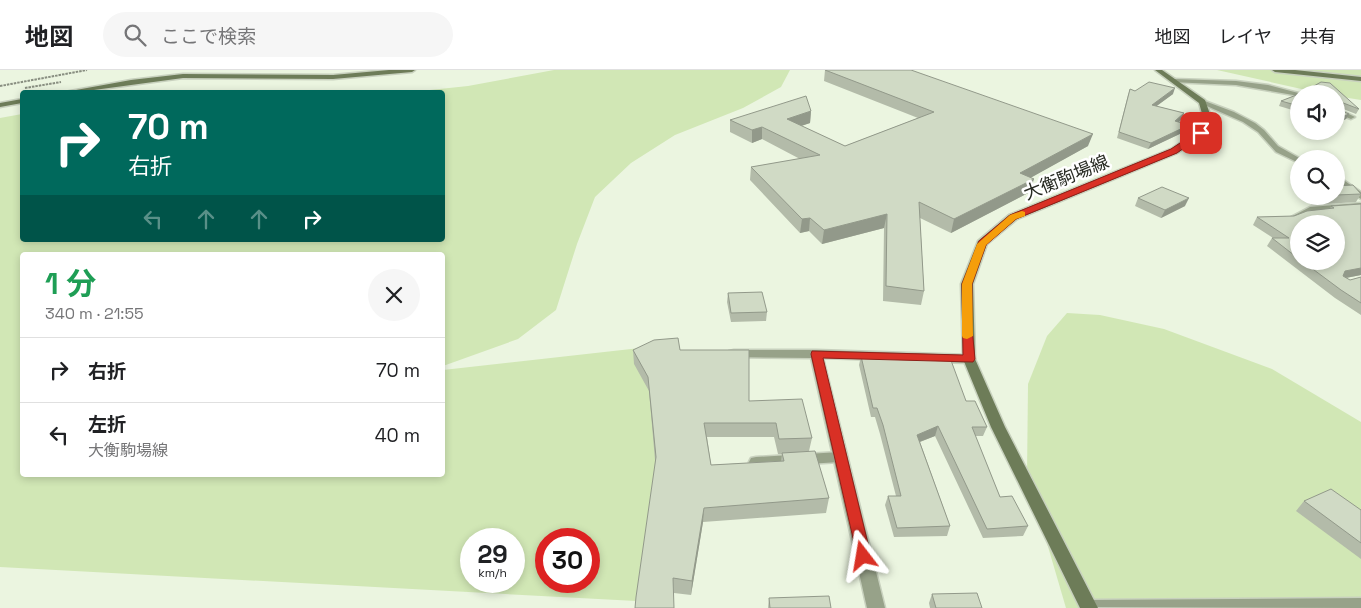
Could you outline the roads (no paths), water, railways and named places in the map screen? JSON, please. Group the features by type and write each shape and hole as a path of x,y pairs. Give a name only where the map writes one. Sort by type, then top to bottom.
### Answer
{"main road":[{"path":"80,90 183,76 333,78 412,70"},
{"path":"1158,70 1202,102"},
{"path":"1275,70 1361,79"},
{"path":"0,105 20,101"},
{"name":"大衡駒場線","path":"1089,608 998,426 969,359 967,284 982,244 1013,217 1174,151 1201,133 1207,117 1202,102"}],"street":[{"path":"718,354 816,354 969,359"},
{"path":"816,354 876,608"}],"lane":[{"path":"1173,81 1216,80 1241,82 1290,92"},
{"path":"1202,102 1222,109 1248,122 1261,130 1279,150 1290,156"},
{"path":"1345,114 1351,117"},
{"path":"1345,184 1361,196"},
{"path":"1281,220 1290,219 1310,210 1361,206"},
{"path":"756,462 840,458"},
{"path":"1089,608 1361,605"}]}
